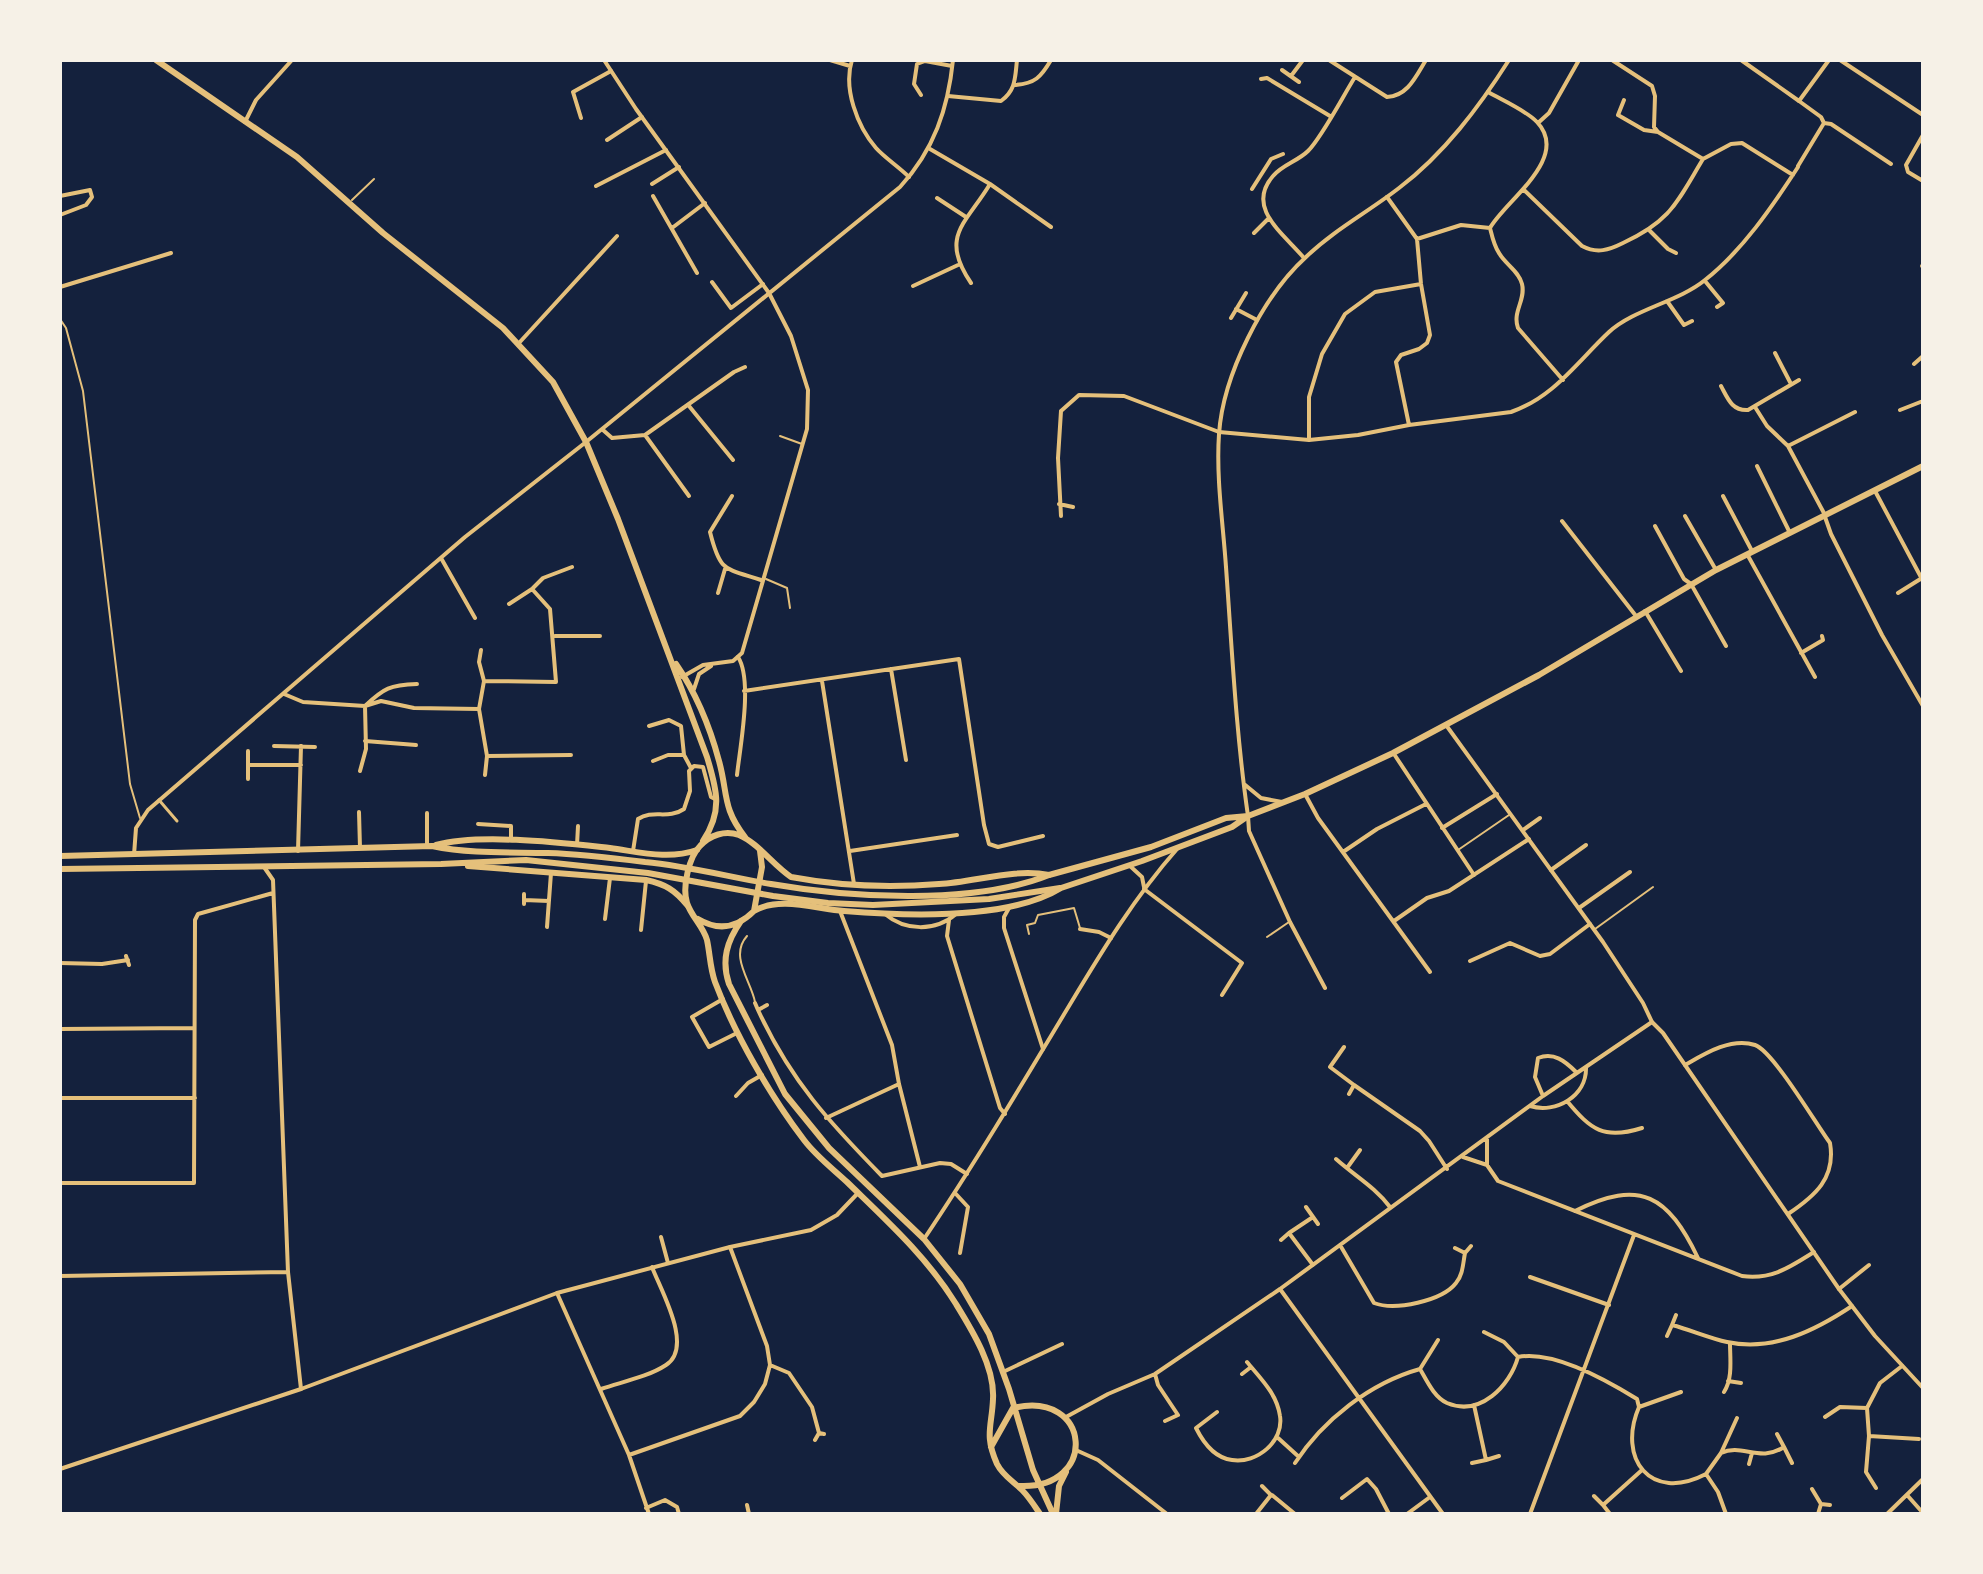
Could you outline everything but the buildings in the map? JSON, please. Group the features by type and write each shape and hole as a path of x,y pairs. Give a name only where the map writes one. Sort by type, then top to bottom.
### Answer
{"main road":[{"path":"156,60 297,157 519,343 553,382 586,442 682,677 707,757 717,800 716,819 690,865 686,885 687,905"},
{"path":"60,869 526,860 648,873 828,903 907,905 989,899 1061,888 1130,866 1232,827 1248,816 1305,794 1393,753 1539,675 1716,570 1923,466"},
{"path":"682,677 694,693 719,761 730,816 747,839 778,869 791,877 880,886 939,884 1033,872 1049,875"},
{"path":"430,846 453,851 552,853 636,861 774,885 867,896 954,894 1033,881 1151,847 1226,818 1248,816"},
{"path":"60,856 298,851 430,846 453,841 511,841 675,856 698,848 720,834 734,834 747,839"},
{"path":"754,911 762,867 760,851"},
{"path":"441,864 646,880 677,892 706,938 712,972 739,1032 806,1143 930,1266 974,1334 988,1370 993,1396 989,1425 991,1447 1005,1475 1019,1486 1040,1514"},
{"path":"694,916 718,927 733,926 760,908 781,904 885,914 958,913 1046,898 1061,888"},
{"path":"741,921 727,946 724,967 785,1094 829,1148 924,1239 960,1284 989,1334 1020,1434 1039,1484 1055,1514"},
{"path":"991,1447 1013,1408 1028,1404 1066,1417 1075,1431 1078,1451 1059,1486 1055,1514"},
{"path":"1003,1423 1020,1434"},
{"path":"1019,1486 1039,1484 1068,1469"}],"street":[{"path":"245,122 256,100 292,60"},
{"path":"604,60 769,293 791,336 808,390 807,429 743,649 738,657 703,665 682,677"},
{"path":"830,60 851,63 849,90 858,118 875,147 909,177"},
{"path":"134,855 136,828 140,819 159,800 441,558 892,195 930,149 948,96 953,60"},
{"path":"948,96 1001,101 1011,94 1017,60"},
{"path":"1014,85 1030,85 1040,78 1051,60"},
{"path":"1291,76 1303,60"},
{"path":"1329,60 1387,97 1405,91 1426,60"},
{"path":"1325,988 1290,922 1249,831 1219,432 1243,346 1274,293 1304,258 1401,187 1456,134 1509,60"},
{"path":"1538,123 1549,113 1579,60"},
{"path":"1612,60 1652,86 1655,96 1654,127 1658,132 1703,159"},
{"path":"1741,60 1748,62 1821,117 1824,123"},
{"path":"1799,101 1829,60"},
{"path":"1840,60 1923,115"},
{"path":"921,95 914,84 917,64 925,61 952,67"},
{"path":"1282,70 1299,82"},
{"path":"581,118 573,92 611,71"},
{"path":"1304,258 1268,219 1262,194 1274,175 1309,150 1355,77"},
{"path":"1261,79 1267,78 1330,116"},
{"path":"1488,92 1538,123 1545,138 1546,153 1538,172 1490,228"},
{"path":"1624,100 1618,115 1644,130 1658,132"},
{"path":"607,140 642,117"},
{"path":"1824,123 1829,123 1891,164"},
{"path":"1061,516 1058,458 1061,411 1079,395 1124,396 1219,432 1309,440 1511,412 1526,407 1564,381 1611,330 1705,281 1743,242 1793,175 1824,123"},
{"path":"1923,135 1906,165 1910,174 1923,181"},
{"path":"1524,190 1582,246 1592,251 1609,250 1650,231 1677,204 1703,159 1731,144 1742,143 1793,175"},
{"path":"930,149 990,184 1051,227"},
{"path":"596,186 666,150"},
{"path":"1252,189 1271,159 1283,154"},
{"path":"652,184 679,167"},
{"path":"1265,169 1274,175"},
{"path":"971,283 958,265 954,251 966,217 990,184"},
{"path":"60,196 90,190 92,197 86,205 60,215"},
{"path":"653,196 697,273"},
{"path":"1387,197 1417,239 1430,335 1427,343 1401,355 1396,362 1409,425"},
{"path":"937,198 966,217"},
{"path":"672,228 705,203"},
{"path":"1254,233 1268,219"},
{"path":"1417,239 1461,225 1490,228"},
{"path":"1490,228 1499,254 1519,276 1522,286 1515,318 1518,328 1564,381"},
{"path":"1650,231 1676,253"},
{"path":"519,343 617,236"},
{"path":"60,287 171,253"},
{"path":"913,286 958,265"},
{"path":"1705,281 1723,303 1717,307"},
{"path":"712,282 731,308 763,284"},
{"path":"1309,440 1309,397 1322,354 1345,314 1375,292 1421,284"},
{"path":"1231,318 1246,293"},
{"path":"1667,301 1684,325 1692,321"},
{"path":"1236,309 1257,320"},
{"path":"1775,353 1791,384"},
{"path":"1914,364 1923,356"},
{"path":"603,430 612,438 645,435 745,367"},
{"path":"1721,386 1732,406 1740,411 1755,407 1799,380"},
{"path":"1900,410 1923,401"},
{"path":"689,406 733,460"},
{"path":"1755,407 1767,426 1788,446 1825,515 1831,534 1882,635 1923,706"},
{"path":"1788,446 1855,412"},
{"path":"645,435 689,496"},
{"path":"1757,466 1790,533"},
{"path":"1875,491 1922,580 1898,593"},
{"path":"732,496 710,532 720,564 725,569 762,579"},
{"path":"1723,496 1815,677"},
{"path":"1059,504 1073,507"},
{"path":"1685,516 1716,570"},
{"path":"1562,521 1636,616"},
{"path":"1655,526 1726,646"},
{"path":"441,558 475,618"},
{"path":"509,604 543,578 572,567"},
{"path":"718,593 725,569"},
{"path":"484,681 556,682 550,609 532,589"},
{"path":"1645,611 1681,671"},
{"path":"554,636 600,636"},
{"path":"1801,653 1823,640 1822,636"},
{"path":"481,650 479,662 484,681 479,709 487,756 485,775"},
{"path":"737,775 744,691 743,671 738,657"},
{"path":"744,691 959,659 989,844 998,847 1043,836"},
{"path":"694,693 696,679 713,664"},
{"path":"891,669 906,760"},
{"path":"822,680 854,884"},
{"path":"360,771 366,749 365,706 382,689 417,684"},
{"path":"283,693 303,702 365,706 381,701 414,708 479,709"},
{"path":"633,851 638,819 646,814 677,814 684,809 690,791 691,768 684,755 682,729 678,723 669,720 649,726"},
{"path":"1446,725 1594,929 1643,1003 1652,1022 1839,1289 1923,1388"},
{"path":"365,741 416,745"},
{"path":"274,746 315,747"},
{"path":"298,851 301,746"},
{"path":"248,751 248,779"},
{"path":"1393,753 1474,875"},
{"path":"487,756 571,755"},
{"path":"653,761 668,755 684,755"},
{"path":"248,765 301,765"},
{"path":"691,768 703,767 711,797 717,800"},
{"path":"1243,782 1261,798 1282,802"},
{"path":"1305,794 1318,818 1430,972"},
{"path":"1442,828 1497,794"},
{"path":"159,800 177,821"},
{"path":"1343,852 1377,829 1426,804"},
{"path":"359,812 360,848"},
{"path":"427,813 430,846"},
{"path":"1523,830 1540,818"},
{"path":"478,824 511,826 511,841"},
{"path":"577,845 578,826"},
{"path":"850,851 957,835"},
{"path":"1394,921 1427,898 1449,891 1529,839"},
{"path":"1551,870 1586,845"},
{"path":"924,1239 1005,1114 1111,938 1144,889 1177,849"},
{"path":"263,865 273,880"},
{"path":"283,865 273,880 273,893 288,1272 301,1389"},
{"path":"1130,866 1142,877 1144,889 1242,963 1222,995"},
{"path":"1579,908 1630,872"},
{"path":"547,927 551,873"},
{"path":"605,919 610,877"},
{"path":"641,930 646,880"},
{"path":"60,1183 194,1183 195,920 198,914 273,893"},
{"path":"524,894 524,902 549,901"},
{"path":"1015,905 1008,909 1004,928 1043,1049"},
{"path":"840,911 892,1045 920,1168"},
{"path":"885,914 893,921 912,927 930,926 949,920 958,913"},
{"path":"949,920 947,936 1000,1108 1005,1114"},
{"path":"1470,961 1510,943 1535,956 1550,954 1590,924"},
{"path":"1080,929 1099,932 1111,938"},
{"path":"60,963 102,964 127,960"},
{"path":"723,999 692,1017 709,1047 739,1032"},
{"path":"755,1003 770,1035 804,1090 826,1118 882,1176 940,1163 951,1164 967,1174"},
{"path":"758,1010 767,1005"},
{"path":"1066,1417 1108,1394 1155,1374 1280,1289 1543,1096 1652,1022"},
{"path":"60,1029 193,1028"},
{"path":"1685,1065 1710,1050 1746,1043 1761,1048 1830,1143 1831,1168 1821,1185 1811,1199 1787,1214"},
{"path":"1344,1047 1330,1067 1420,1131 1447,1169"},
{"path":"1543,1096 1535,1077 1538,1058 1547,1055 1559,1058 1577,1072"},
{"path":"1530,1106 1556,1108 1567,1101 1583,1084 1586,1067"},
{"path":"736,1096 748,1083 763,1074"},
{"path":"826,1118 899,1084"},
{"path":"1349,1094 1354,1085"},
{"path":"60,1098 195,1098"},
{"path":"1567,1101 1594,1129 1609,1134 1628,1133 1642,1128"},
{"path":"1487,1139 1487,1165 1498,1181 1742,1276 1758,1278 1781,1273 1814,1252"},
{"path":"1346,1168 1360,1150"},
{"path":"1463,1157 1487,1165"},
{"path":"1336,1159 1365,1184 1376,1188 1391,1208"},
{"path":"60,1469 301,1389 557,1293 730,1247 811,1230 837,1215 858,1193"},
{"path":"955,1193 968,1207 960,1253"},
{"path":"1575,1211 1597,1200 1623,1194 1650,1197 1668,1209 1686,1232 1698,1258"},
{"path":"1306,1207 1318,1224"},
{"path":"1281,1240 1313,1217"},
{"path":"1289,1233 1313,1265"},
{"path":"1530,1514 1634,1235"},
{"path":"661,1237 668,1263"},
{"path":"1340,1245 1374,1303 1387,1308 1446,1292 1461,1274 1465,1253 1471,1246"},
{"path":"629,1455 740,1416 759,1393 770,1365 767,1346 730,1247"},
{"path":"1455,1248 1465,1253"},
{"path":"1839,1289 1869,1265"},
{"path":"601,1389 666,1365 677,1352 678,1334 652,1267"},
{"path":"60,1276 288,1272"},
{"path":"1530,1277 1609,1305"},
{"path":"1280,1289 1443,1514"},
{"path":"557,1293 629,1455 649,1514"},
{"path":"1672,1325 1730,1343 1784,1340 1823,1326 1852,1306"},
{"path":"1667,1336 1676,1315"},
{"path":"1484,1332 1504,1342 1518,1357 1547,1359 1584,1371 1637,1399 1639,1407 1632,1439 1643,1470 1655,1481 1667,1485 1692,1482 1706,1474 1721,1453 1737,1418"},
{"path":"1295,1463 1325,1427 1359,1397 1420,1369 1438,1340"},
{"path":"1724,1392 1728,1381 1730,1343"},
{"path":"1003,1372 1062,1344"},
{"path":"1420,1369 1433,1392 1446,1402 1474,1405 1499,1392 1516,1366 1518,1357"},
{"path":"770,1365 789,1373 812,1407 821,1433 815,1440"},
{"path":"1217,1412 1194,1427 1202,1442 1230,1460 1247,1460 1265,1451 1277,1437 1281,1428 1280,1413 1271,1392 1249,1365 1242,1374"},
{"path":"1876,1488 1866,1472 1869,1436 1867,1408 1880,1383 1902,1366"},
{"path":"1155,1374 1158,1385 1178,1415 1165,1421"},
{"path":"1728,1381 1741,1383"},
{"path":"1639,1407 1681,1392"},
{"path":"1474,1405 1486,1460"},
{"path":"1825,1417 1840,1407 1867,1408"},
{"path":"1777,1434 1792,1463"},
{"path":"1869,1436 1919,1439"},
{"path":"1277,1437 1299,1457"},
{"path":"1721,1453 1730,1450 1765,1455 1784,1447"},
{"path":"1078,1451 1098,1460 1167,1514"},
{"path":"1749,1464 1752,1453"},
{"path":"1472,1463 1499,1456"},
{"path":"1603,1505 1643,1470"},
{"path":"1706,1474 1718,1492 1726,1514"},
{"path":"1342,1498 1367,1479 1389,1514"},
{"path":"1887,1514 1923,1479"},
{"path":"1262,1486 1295,1514"},
{"path":"1812,1489 1821,1504 1818,1514"},
{"path":"1256,1514 1271,1495"},
{"path":"1907,1495 1923,1513"},
{"path":"1594,1496 1610,1514"},
{"path":"1407,1514 1430,1497"},
{"path":"646,1508 665,1500 677,1507 679,1514"},
{"path":"1821,1504 1830,1505"},
{"path":"747,1505 747,1514"}],"lane":[{"path":"349,203 374,179"},
{"path":"60,319 66,328 83,391 130,784 140,819"},
{"path":"780,436 802,444"},
{"path":"762,579 787,588 790,608"},
{"path":"1457,851 1511,814"},
{"path":"1594,929 1653,887"},
{"path":"1029,934 1027,925 1035,923 1038,915 1074,908 1080,929"},
{"path":"1267,937 1290,922"},
{"path":"747,936 743,941 741,962 755,1003"}]}
